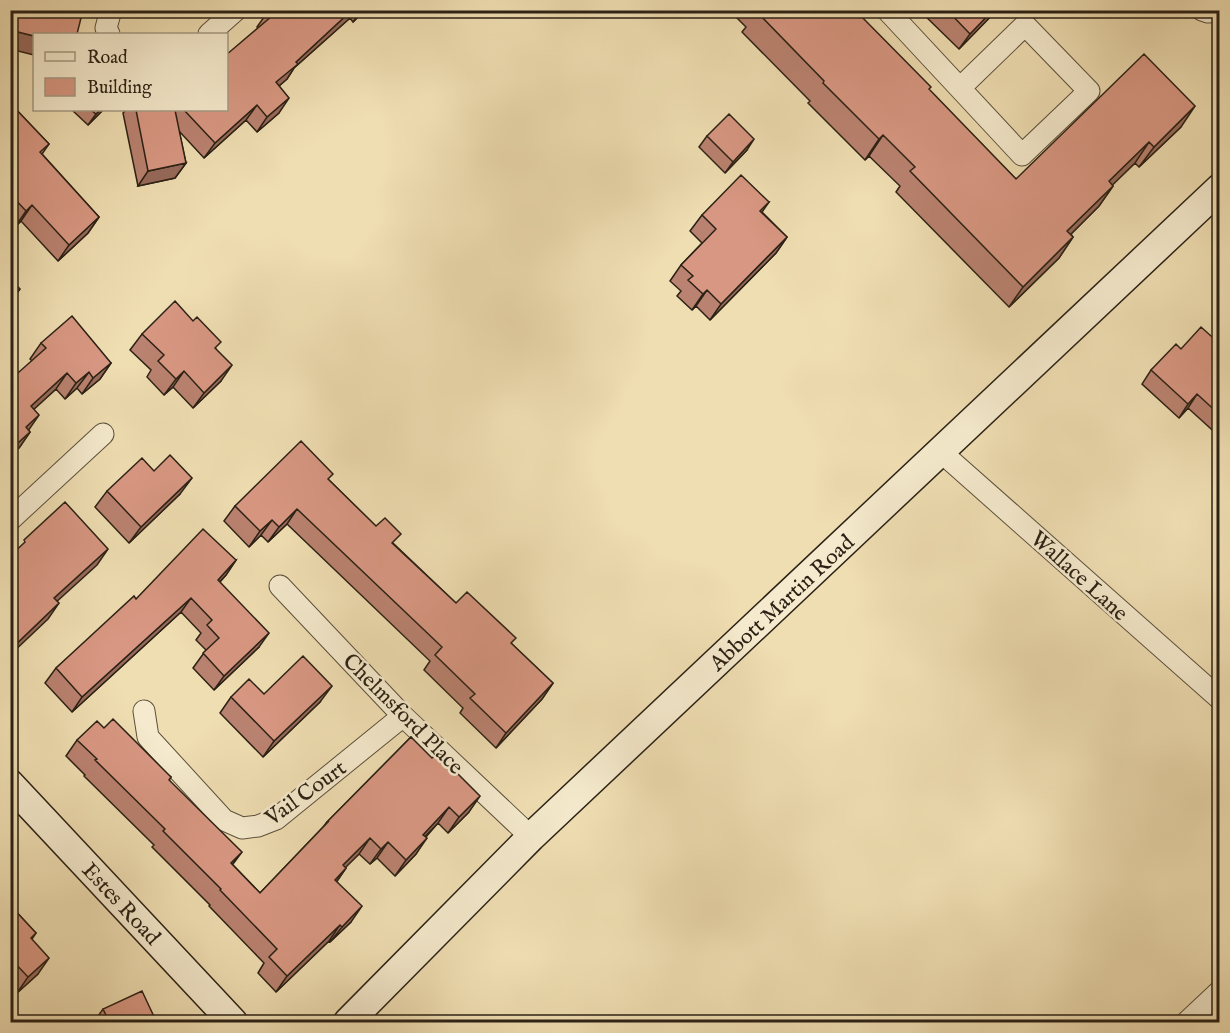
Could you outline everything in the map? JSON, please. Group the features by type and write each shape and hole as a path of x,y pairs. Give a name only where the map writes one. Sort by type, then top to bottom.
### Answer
{"main road":[{"name":"Abbott Martin Road","path":"348,1023 531,837 1220,188"},
{"name":"Estes Road","path":"10,784 233,1023"}],"street":[{"path":"108,33 106,28 111,10"},
{"path":"210,33 236,10"},
{"path":"887,10 1022,155 1089,91 1025,25 960,88"},
{"path":"1202,10 1208,12 1220,10"},
{"path":"10,520 103,434"},
{"name":"Wallace Lane","path":"941,452 1220,699"},
{"name":"Chelmsford Place","path":"280,586 404,716 531,837"},
{"name":"Vail Court","path":"144,711 148,737 224,820 242,828 258,826 276,819 404,716"},
{"path":"1188,1023 1220,991"}],"building":[{"path":"10,10 83,10 77,33 33,33 33,36 10,30"},
{"path":"269,10 352,10 296,62 298,64 276,82 289,98 267,117 257,105 215,143 185,111 228,111 228,53 272,16"},
{"path":"758,10 855,10 931,87 929,89 1016,179 1144,54 1195,106 1154,147 1149,142 1109,181 1113,186 1067,231 1073,237 1023,287 910,171 915,167 883,135 879,139 823,83 824,81 757,12"},
{"path":"947,10 993,10 970,34"},
{"path":"10,103 49,144 40,152 99,217 69,245 32,205 26,211 10,194"},
{"path":"136,111 175,111 186,163 148,171"},
{"path":"729,114 754,139 733,162 707,136"},
{"path":"741,175 769,202 760,211 787,237 721,304 707,290 703,294 688,280 693,276 681,265 716,229 702,215"},
{"path":"10,279 20,289 10,298"},
{"path":"175,301 193,321 197,317 221,342 215,348 232,365 204,393 184,371 176,379 158,361 164,355 142,334"},
{"path":"72,316 111,363 93,378 89,372 76,383 67,373 31,406 39,415 26,427 30,432 10,450 10,380 46,348 41,343"},
{"path":"1201,327 1220,344 1220,357 1215,361 1220,366 1220,415 1197,394 1188,404 1151,370 1176,344 1181,349"},
{"path":"301,441 333,474 328,479 376,526 385,518 401,534 392,543 456,603 467,592 516,638 511,643 553,683 506,733 470,698 475,694 435,655 442,647 297,509 279,527 272,520 260,531 235,506"},
{"path":"170,455 192,478 141,527 107,491 142,458 154,471"},
{"path":"65,502 108,549 54,598 59,603 10,650 10,556"},
{"path":"203,529 236,560 218,580 269,633 224,676 203,653 219,638 207,625 212,620 191,598 82,697 56,668 134,596 136,599"},
{"path":"303,656 332,686 274,741 231,697 249,679 264,694"},
{"path":"113,719 171,777 169,780 242,852 231,863 260,893 411,737 432,758 437,753 480,796 459,817 449,807 423,835 427,838 406,860 388,842 381,849 370,838 343,865 346,868 335,880 362,906 287,976 269,957 277,949 163,831 165,829 77,740 97,721 104,728"},
{"path":"10,905 36,933 31,938 49,958 28,977 10,958"},
{"path":"142,991 157,1023 110,1023 103,1009"}]}
